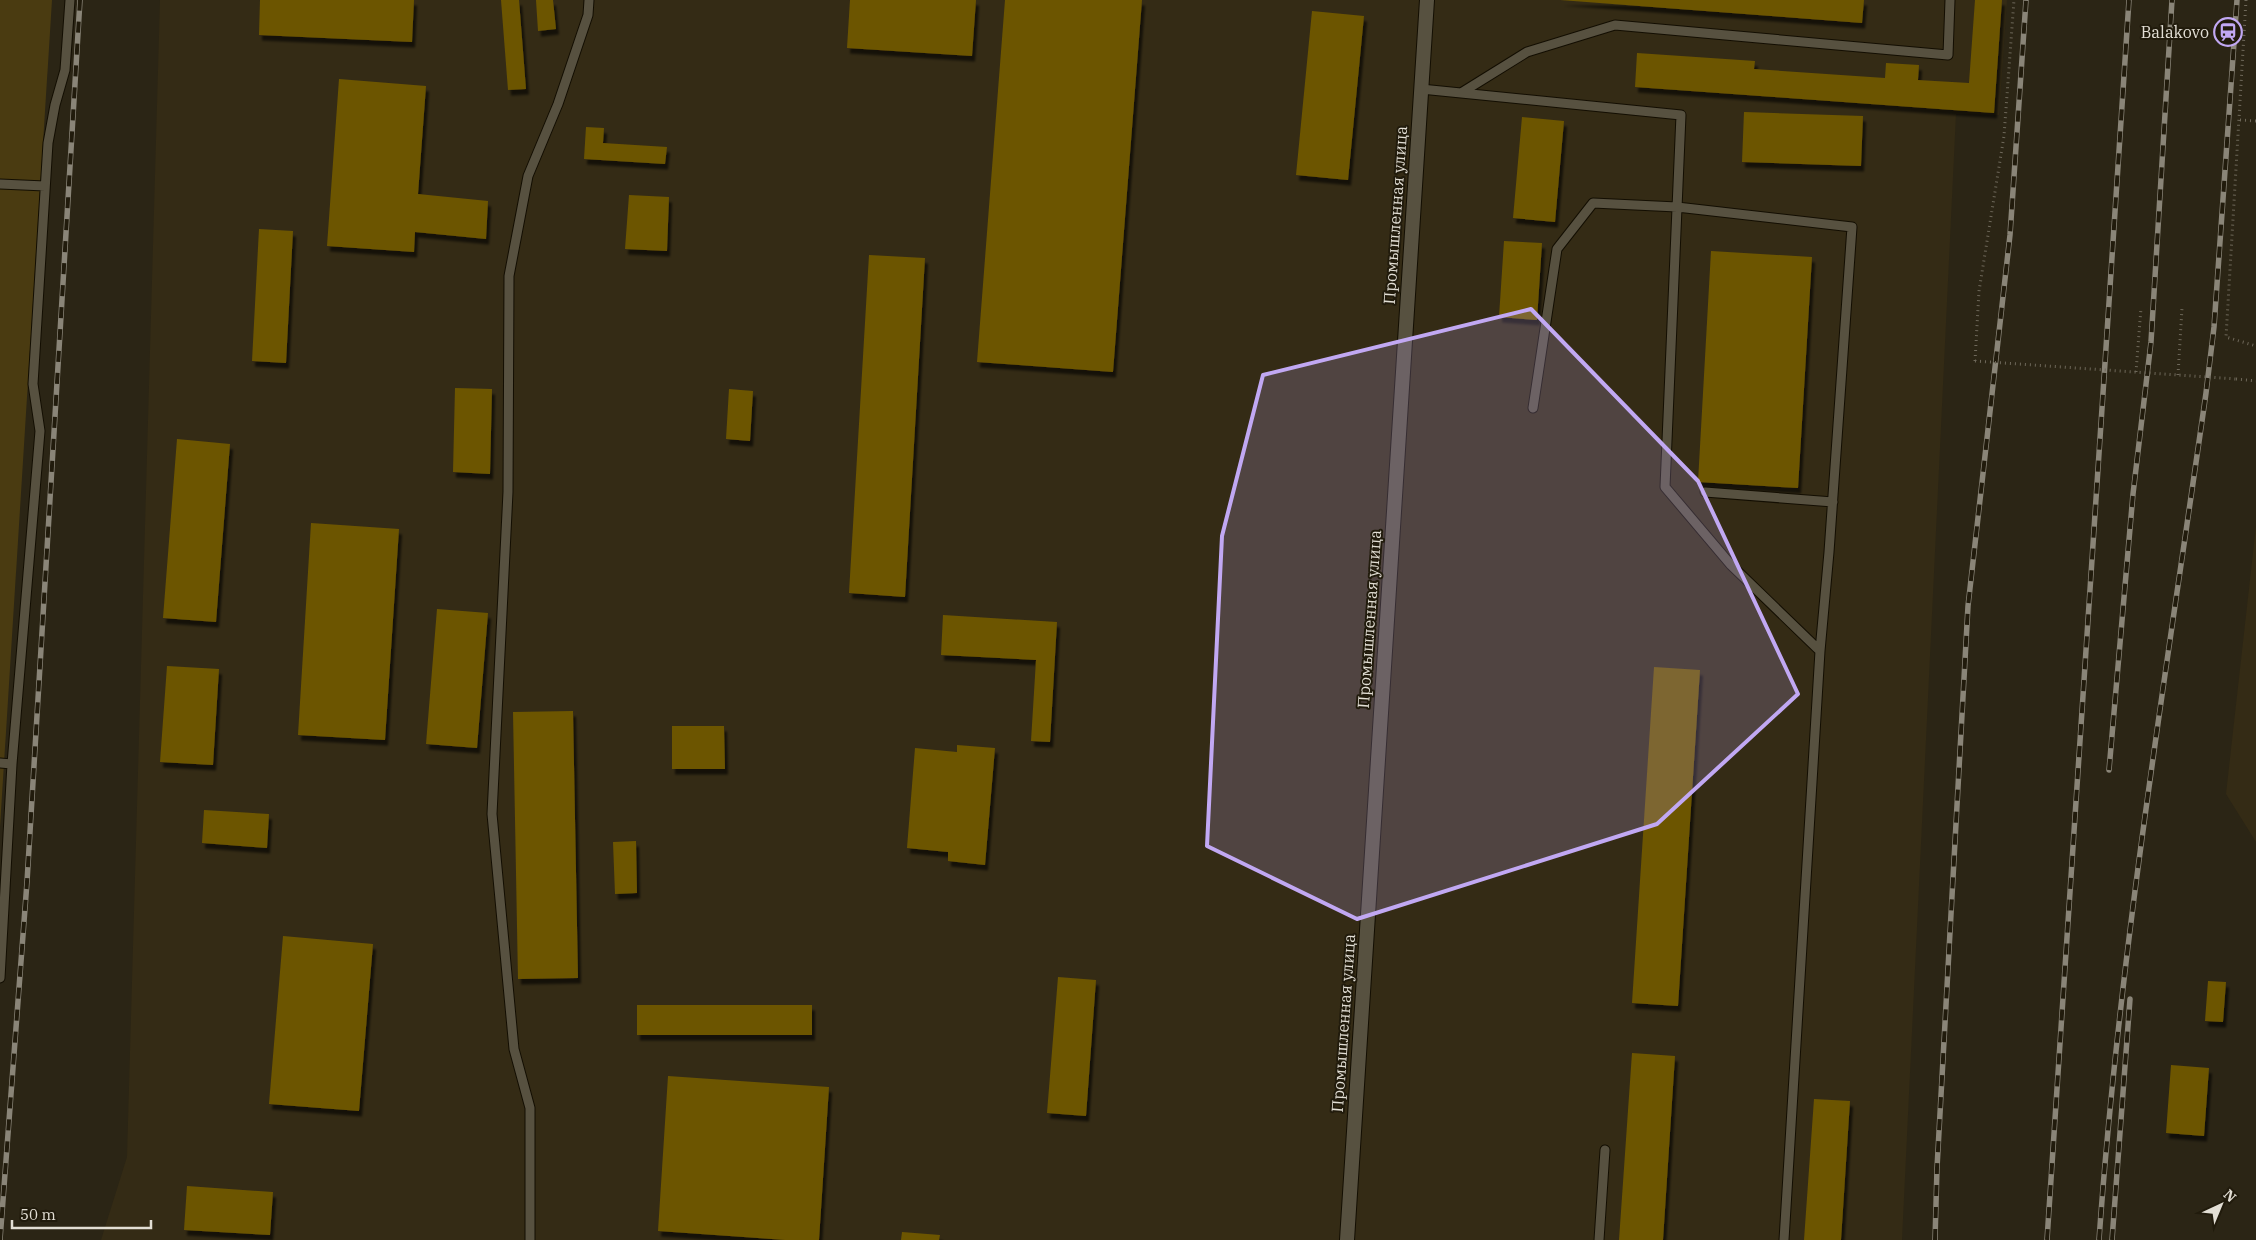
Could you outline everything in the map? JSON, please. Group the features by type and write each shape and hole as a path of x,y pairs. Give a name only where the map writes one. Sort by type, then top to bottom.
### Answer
{"street":[{"name":"Промышленная улица","path":"1347,1240 1427,0"}],"lane":[{"path":"0,978 12,764 40,431 33,384 48,143 55,106 65,70 70,0"},
{"path":"530,1240 530,1108 514,1049 492,814 508,492 509,276 528,176 558,104 588,15 589,0"},
{"path":"1460,93 1527,52 1615,25 1948,54 1950,0"},
{"path":"1421,88 1682,115 1664,487 1731,564 1820,651"},
{"path":"0,184 45,186"},
{"path":"1533,408 1556,249 1593,203 1677,207 1852,227 1833,502 1820,651 1784,1240"},
{"path":"1705,492 1833,502"},
{"path":"0,763 12,764"},
{"path":"1599,1240 1605,1150"}],"path":[{"path":"2014,0 2004,136 1979,291 1975,361 2256,381"},
{"path":"2246,0 2226,337 2256,346"},
{"path":"2240,120 2256,121"},
{"path":"2136,372 2141,308"},
{"path":"2178,375 2182,308"}],"highlighted area":[{"path":"1531,309 1698,481 1798,694 1657,824 1357,919 1207,846 1222,536 1263,375"}],"shaded area":[{"path":"0,0 52,0 0,827"},
{"path":"160,0 2007,0 1999,115 1956,114 1902,1240 101,1240 127,1157"},
{"path":"2256,526 2256,842 2226,794"}],"building":[{"path":"260,0 414,0 412,42 259,35"},
{"path":"501,0 519,0 526,89 508,90"},
{"path":"536,0 553,0 556,29 538,31"},
{"path":"850,0 976,0 972,56 847,48"},
{"path":"1005,0 1142,0 1113,372 977,362"},
{"path":"1560,0 1864,0 1862,23"},
{"path":"1975,0 2002,0 1994,113 1635,87 1637,53 1755,61 1754,69 1885,78 1886,63 1919,65 1918,80 1969,83"},
{"path":"1312,11 1364,16 1348,180 1296,175"},
{"path":"339,79 426,86 418,194 488,201 486,239 415,232 414,252 327,246"},
{"path":"1744,112 1863,116 1861,166 1742,162"},
{"path":"1522,117 1564,121 1555,222 1513,218"},
{"path":"586,127 604,128 603,143 667,147 665,164 584,159"},
{"path":"629,195 669,197 667,251 625,249"},
{"path":"259,229 293,231 286,363 252,361"},
{"path":"1504,241 1542,243 1537,320 1499,317"},
{"path":"1711,251 1812,257 1798,488 1698,482"},
{"path":"869,255 925,258 905,597 849,593"},
{"path":"455,388 492,389 490,474 453,472"},
{"path":"729,389 753,391 750,441 726,439"},
{"path":"177,439 230,444 216,622 163,618"},
{"path":"311,523 399,529 385,740 298,735"},
{"path":"437,609 488,613 477,748 426,744"},
{"path":"943,615 1057,622 1050,742 1031,741 1036,660 941,655"},
{"path":"167,666 219,669 213,765 160,762"},
{"path":"1654,667 1700,670 1678,1006 1632,1003"},
{"path":"573,711 578,978 518,979 513,712"},
{"path":"672,726 724,726 725,769 672,769"},
{"path":"957,745 995,748 985,865 948,861 948,852 907,848 915,748 957,752"},
{"path":"204,810 269,814 267,848 202,843"},
{"path":"636,841 637,893 615,894 613,842"},
{"path":"283,936 373,944 359,1111 269,1104"},
{"path":"1058,977 1096,980 1086,1116 1047,1113"},
{"path":"2208,981 2226,982 2223,1022 2205,1021"},
{"path":"637,1005 812,1005 812,1035 637,1035"},
{"path":"1632,1053 1675,1056 1663,1240 1619,1240"},
{"path":"2171,1065 2209,1068 2204,1136 2166,1133"},
{"path":"668,1076 829,1087 819,1240 785,1240 658,1231"},
{"path":"1814,1099 1850,1101 1841,1240 1804,1240"},
{"path":"187,1186 273,1192 270,1235 184,1230"},
{"path":"902,1232 940,1235 939,1240 901,1240"}],"railway":[{"path":"0,1240 27,882 80,0"},
{"path":"1935,1240 1937,1168 1968,606 2010,235 2026,0"},
{"path":"2047,1240 2129,0"},
{"path":"2109,770 2133,494 2151,342 2172,0"},
{"path":"2099,1240 2108,1134 2131,922 2214,327 2237,0"},
{"path":"2112,1240 2130,999"}],"place":[{"name":"Balakovo","path":"2228,32"}]}
